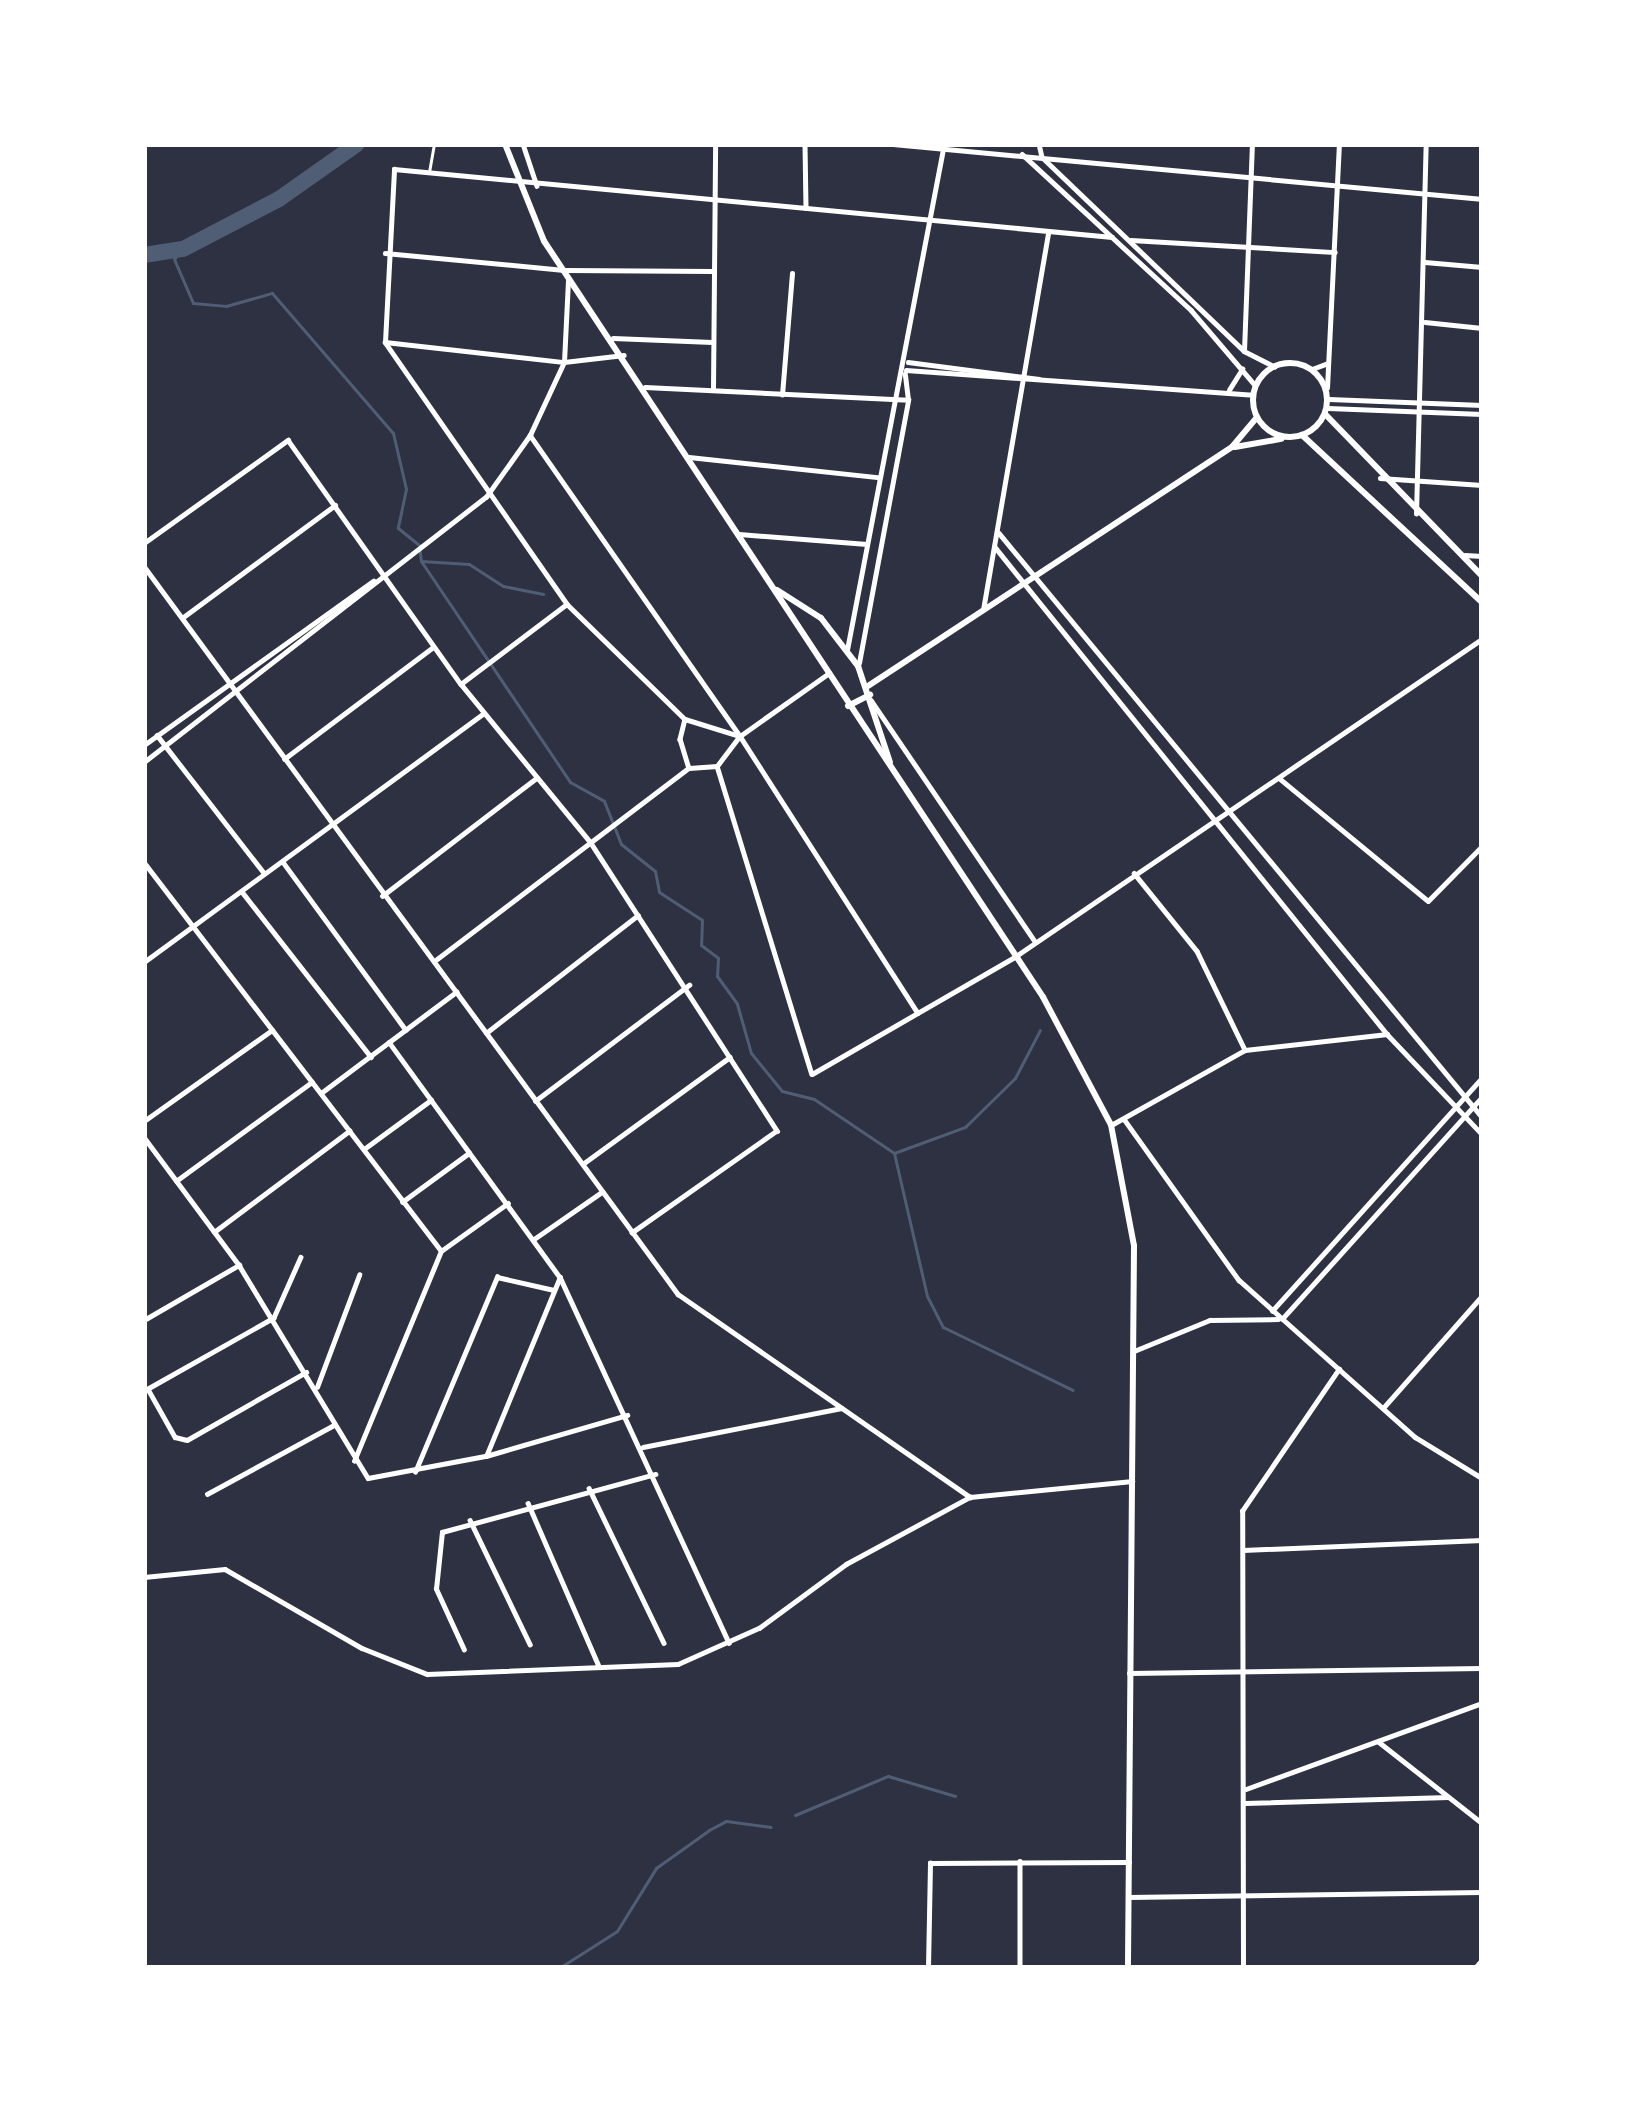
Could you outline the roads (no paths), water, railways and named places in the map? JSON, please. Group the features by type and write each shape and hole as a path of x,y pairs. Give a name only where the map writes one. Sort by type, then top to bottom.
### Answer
{"main road":[{"path":"505,144 515,184 566,270 1016,956 1111,1125 1131,1210 1134,1352 1128,1968"},
{"path":"848,706 983,610 1232,447 1256,418 1255,385 1274,366 1312,369 1327,388 1327,407 1380,478 1482,576"},
{"path":"1232,447 1302,435 1327,407"},
{"path":"1256,418 1290,437"},
{"path":"1302,435 1482,602"},
{"path":"776,589 821,618 858,666 894,771"}],"street":[{"path":"523,144 537,186"},
{"path":"713,389 716,144"},
{"path":"805,144 806,208"},
{"path":"893,144 1482,199"},
{"path":"1040,144 1042,157 1244,351 1274,366"},
{"path":"1244,351 1252,144"},
{"path":"1327,388 1339,144"},
{"path":"1416,514 1425,322 1426,144"},
{"path":"858,666 908,400 906,369 943,146"},
{"path":"1022,154 1112,237 1255,385"},
{"path":"740,736 685,719 567,604 486,497 385,342 385,253 394,170 1112,237"},
{"path":"983,610 1029,374 1048,232"},
{"path":"1131,240 1335,252"},
{"path":"385,253 566,270 712,271"},
{"path":"1425,262 1482,267"},
{"path":"144,762 229,690 486,497 530,435 564,362 566,270"},
{"path":"782,395 792,273"},
{"path":"1425,322 1482,328"},
{"path":"613,338 712,341"},
{"path":"385,342 564,362 624,355"},
{"path":"1312,369 1325,364"},
{"path":"1229,390 1243,368"},
{"path":"906,369 1029,374 1039,379 1252,395"},
{"path":"906,369 1026,384 1039,379"},
{"path":"847,650 891,400 906,369"},
{"path":"645,387 908,400"},
{"path":"1420,404 1482,414"},
{"path":"1327,407 1482,405"},
{"path":"530,435 740,736 918,1014"},
{"path":"144,543 285,438 460,684 591,843 689,985 778,1131 632,1234"},
{"path":"689,457 878,477"},
{"path":"1380,478 1482,485"},
{"path":"182,618 335,505"},
{"path":"999,533 1463,1101 1482,1117"},
{"path":"739,534 867,544"},
{"path":"995,548 1387,1034 1455,1111 1482,1134"},
{"path":"1460,555 1482,556"},
{"path":"144,566 229,690 679,1294 970,1497"},
{"path":"144,745 224,683 377,580"},
{"path":"460,684 567,604"},
{"path":"717,766 812,1074 1016,956 1132,872 1280,778 1482,639"},
{"path":"284,759 433,647"},
{"path":"435,961 689,768 717,766 740,736 829,673"},
{"path":"870,694 1035,941"},
{"path":"144,962 483,714"},
{"path":"685,719 680,739 689,768"},
{"path":"157,735 265,875"},
{"path":"382,896 537,778"},
{"path":"1280,778 1431,902 1482,846"},
{"path":"144,862 441,1251"},
{"path":"283,862 406,1030"},
{"path":"1132,872 1197,951 1245,1050"},
{"path":"243,892 371,1057"},
{"path":"486,1033 638,915"},
{"path":"535,1101 689,985"},
{"path":"321,1093 456,992"},
{"path":"144,1120 272,1030"},
{"path":"1111,1125 1245,1050 1387,1034"},
{"path":"389,1042 560,1277 643,1447 729,1643"},
{"path":"582,1165 730,1057"},
{"path":"1276,1316 1482,1078"},
{"path":"176,1181 313,1082"},
{"path":"1134,1352 1210,1320 1276,1316 1482,1097"},
{"path":"364,1150 431,1100"},
{"path":"1124,1119 1214,1252 1276,1316 1384,1407 1482,1478"},
{"path":"214,1232 349,1131"},
{"path":"144,1137 239,1264 354,1461 377,1482 627,1415"},
{"path":"144,1155 153,1149"},
{"path":"402,1202 469,1153"},
{"path":"535,1239 602,1192"},
{"path":"354,1461 441,1251 508,1203"},
{"path":"301,1257 274,1318 148,1386 175,1437 187,1440 306,1372"},
{"path":"144,1320 239,1264"},
{"path":"316,1389 359,1275"},
{"path":"415,1472 497,1277 554,1290"},
{"path":"486,1456 560,1277"},
{"path":"1384,1407 1482,1296"},
{"path":"1243,1968 1247,1497 1339,1369"},
{"path":"643,1447 841,1408"},
{"path":"207,1494 334,1425"},
{"path":"464,1650 436,1589 442,1532 528,1503 655,1474"},
{"path":"144,1577 225,1569 362,1648 427,1674 687,1662 729,1643 846,1564 970,1497 1132,1481"},
{"path":"589,1488 664,1643"},
{"path":"528,1503 599,1666"},
{"path":"470,1520 530,1644"},
{"path":"1243,1550 1482,1540"},
{"path":"1129,1673 1482,1668"},
{"path":"1246,1789 1482,1703"},
{"path":"1379,1742 1482,1823"},
{"path":"1245,1802 1448,1797"},
{"path":"1020,1861 1020,1968"},
{"path":"928,1968 927,1865 1129,1862"},
{"path":"1128,1897 1482,1892"},
{"path":"1475,1968 1482,1960"}],"lane":[{"path":"429,174 434,144"}],"waterway":[{"path":"144,255 183,249 279,199 357,144"},
{"path":"183,249 174,259 193,303 226,306 272,293 393,433 406,489 398,528 419,545 421,561 469,564 503,586 543,594"},
{"path":"421,561 570,782 604,801 621,844 655,871 659,892 702,920 701,945 718,958 717,976 737,1004 751,1053 782,1091 814,1099 894,1153 965,1127 1015,1078 1040,1030"},
{"path":"894,1153 927,1296 943,1327 1073,1390"},
{"path":"795,1815 888,1776 955,1796"},
{"path":"559,1968 617,1931 656,1868 709,1830 726,1821 771,1827"}]}
